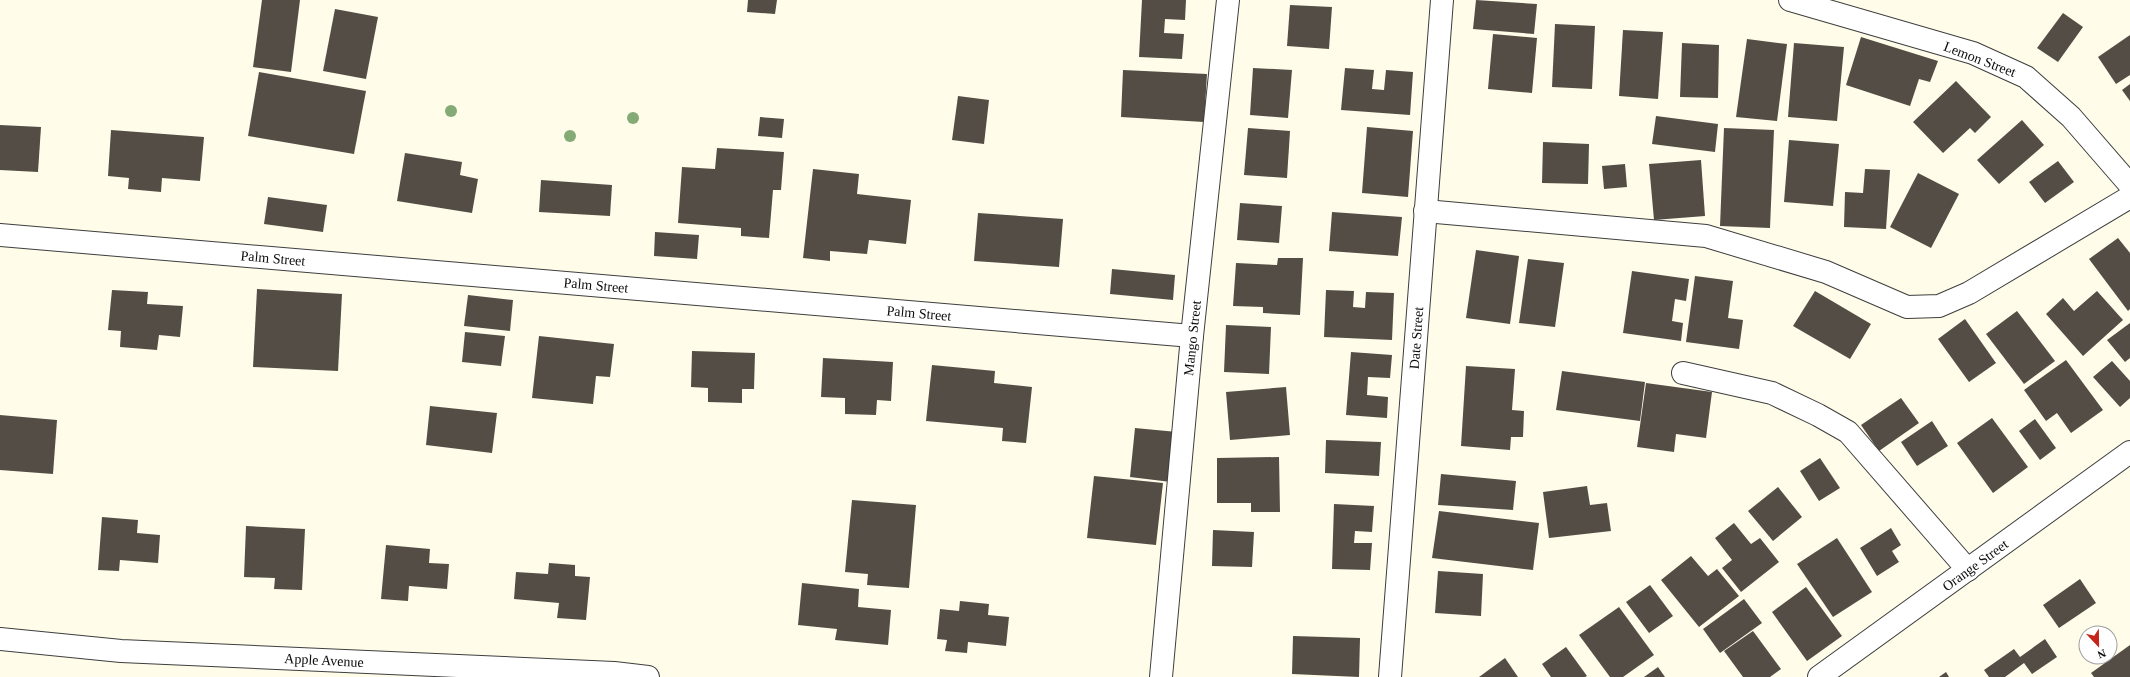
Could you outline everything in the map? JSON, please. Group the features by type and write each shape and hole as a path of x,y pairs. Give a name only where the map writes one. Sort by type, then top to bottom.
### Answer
{"street":[{"name":"Mango Street","path":"1161,677 1192,336 1228,0"},
{"name":"Date Street","path":"1390,677 1442,0"},
{"name":"Lemon Street","path":"1790,0 1973,53 2026,77 2071,118 2130,185"},
{"path":"1425,211 1706,236 1826,272 1907,307 1939,306 1969,293 2130,197"},
{"name":"Palm Street","path":"0,235 1192,336"},
{"path":"1683,373 1772,393 1818,414 1848,432 1968,570"},
{"name":"Orange Street","path":"1819,677 2130,452"},
{"name":"Apple Avenue","path":"0,639 121,651 606,673 648,677"}],"building":[{"path":"262,0 300,0 291,72 253,67"},
{"path":"748,0 777,0 775,14 747,12"},
{"path":"1142,0 1186,0 1185,20 1165,19 1164,33 1184,34 1182,59 1139,57"},
{"path":"1476,0 1537,4 1534,34 1473,29"},
{"path":"1290,5 1332,7 1329,49 1287,46"},
{"path":"335,9 378,17 366,79 323,71"},
{"path":"2063,13 2083,27 2058,62 2037,48"},
{"path":"1555,24 1595,26 1592,89 1552,87"},
{"path":"1623,30 1663,32 1658,99 1619,96"},
{"path":"1493,34 1537,38 1532,93 1488,89"},
{"path":"2130,35 2130,75 2116,84 2098,57"},
{"path":"1861,37 1938,61 1930,82 1919,79 1910,106 1846,85"},
{"path":"1747,39 1787,44 1777,121 1736,117"},
{"path":"1682,43 1719,45 1718,98 1680,97"},
{"path":"1794,43 1844,47 1837,121 1788,117"},
{"path":"1253,68 1292,70 1288,118 1250,115"},
{"path":"1345,68 1374,70 1372,89 1384,90 1386,70 1413,72 1410,115 1341,110"},
{"path":"1123,70 1207,74 1204,122 1121,117"},
{"path":"259,72 366,91 354,154 248,136"},
{"path":"1956,81 1991,117 1975,133 1970,128 1943,153 1913,122"},
{"path":"2130,84 2130,101 2122,90"},
{"path":"958,96 989,100 984,144 952,140"},
{"path":"1656,116 1718,124 1715,152 1652,144"},
{"path":"760,117 784,119 782,138 758,136"},
{"path":"2022,120 2044,145 1999,184 1977,160"},
{"path":"0,125 41,127 38,172 0,170"},
{"path":"1367,127 1413,131 1408,197 1362,193"},
{"path":"1248,128 1290,131 1287,178 1244,175"},
{"path":"1724,128 1774,130 1770,228 1720,226"},
{"path":"111,130 204,137 200,181 162,178 161,192 128,189 129,178 108,176"},
{"path":"1789,140 1839,144 1833,206 1784,202"},
{"path":"1543,142 1589,144 1588,184 1542,183"},
{"path":"717,148 784,152 781,190 773,190 769,238 741,236 741,228 678,223 682,167 715,169"},
{"path":"405,153 462,162 460,175 478,179 472,213 397,201"},
{"path":"1701,160 1705,216 1654,220 1649,164"},
{"path":"2058,161 2074,182 2045,203 2029,182"},
{"path":"1625,164 1627,187 1604,189 1602,166"},
{"path":"813,169 859,174 857,194 911,200 906,244 869,240 867,254 830,251 830,261 803,258"},
{"path":"1865,169 1890,170 1886,229 1844,227 1845,192 1863,193"},
{"path":"1918,173 1959,194 1931,248 1890,227"},
{"path":"541,180 612,185 610,216 539,212"},
{"path":"268,197 327,205 323,232 264,224"},
{"path":"1240,203 1282,206 1279,243 1237,240"},
{"path":"1332,212 1402,217 1398,256 1329,251"},
{"path":"978,213 1063,219 1059,267 974,261"},
{"path":"655,232 699,235 697,259 654,256"},
{"path":"2118,238 2130,253 2130,309 2128,311 2089,259"},
{"path":"1476,250 1519,256 1510,324 1466,318"},
{"path":"1278,258 1303,258 1300,315 1263,313 1263,307 1233,306 1236,263 1277,265"},
{"path":"1528,259 1564,263 1555,327 1519,323"},
{"path":"1112,269 1175,275 1173,300 1110,294"},
{"path":"1632,271 1689,279 1686,301 1675,299 1672,321 1683,323 1681,341 1623,333"},
{"path":"1695,276 1733,281 1728,318 1743,320 1739,349 1686,342"},
{"path":"257,289 342,294 338,371 253,367"},
{"path":"112,290 148,292 147,304 183,306 180,337 159,335 157,350 120,347 121,331 108,330"},
{"path":"1326,290 1354,291 1353,307 1365,308 1366,292 1394,293 1392,340 1324,337"},
{"path":"1815,291 1871,324 1850,359 1793,326"},
{"path":"2097,291 2123,320 2083,356 2046,314 2063,298 2074,311"},
{"path":"468,295 513,300 510,331 464,326"},
{"path":"2017,311 2055,361 2024,384 1986,334"},
{"path":"1965,319 1996,363 1969,382 1938,339"},
{"path":"2130,323 2130,358 2125,362 2107,340"},
{"path":"1226,325 1271,327 1269,374 1224,372"},
{"path":"465,332 505,336 501,366 462,362"},
{"path":"539,336 614,344 610,377 596,376 593,404 532,398"},
{"path":"692,351 755,353 754,389 742,389 742,403 708,402 708,388 691,387"},
{"path":"1351,352 1392,355 1390,378 1368,377 1367,395 1388,397 1387,418 1346,415"},
{"path":"823,358 893,362 891,401 877,400 876,415 845,414 845,398 821,397"},
{"path":"2066,360 2103,410 2071,433 2057,413 2046,421 2024,390"},
{"path":"2112,361 2130,381 2130,398 2120,407 2093,377"},
{"path":"932,365 995,371 994,383 1032,387 1026,443 1002,441 1003,428 926,421"},
{"path":"1466,366 1515,369 1512,410 1524,411 1523,437 1511,437 1510,450 1461,446"},
{"path":"1562,371 1645,382 1640,421 1556,410"},
{"path":"1646,383 1712,392 1706,438 1676,434 1674,452 1637,447"},
{"path":"1286,387 1290,435 1230,440 1226,392"},
{"path":"1901,398 1919,423 1879,451 1861,425"},
{"path":"430,406 497,413 492,453 426,445"},
{"path":"0,415 57,420 53,474 0,470"},
{"path":"1992,418 2028,467 1993,493 1957,443"},
{"path":"2035,419 2056,448 2040,460 2019,431"},
{"path":"1932,421 1948,446 1917,466 1901,442"},
{"path":"1135,428 1177,432 1171,482 1130,477"},
{"path":"1326,440 1381,442 1379,476 1325,473"},
{"path":"1279,457 1280,512 1251,512 1251,503 1217,503 1217,458"},
{"path":"1820,458 1840,488 1819,501 1800,471"},
{"path":"1441,474 1516,481 1513,510 1438,505"},
{"path":"1094,476 1163,483 1156,545 1087,538"},
{"path":"1587,486 1590,505 1607,503 1611,531 1549,538 1543,492"},
{"path":"1778,487 1802,517 1773,541 1748,511"},
{"path":"852,500 916,505 909,588 867,585 868,574 845,572"},
{"path":"1334,504 1374,506 1372,532 1355,531 1354,543 1372,543 1370,570 1332,569"},
{"path":"1439,511 1539,523 1533,570 1432,558"},
{"path":"102,517 138,520 137,533 160,535 158,563 120,560 119,571 98,570"},
{"path":"1734,523 1751,544 1760,538 1779,562 1741,592 1722,568 1732,560 1715,538"},
{"path":"246,526 305,529 302,590 274,589 275,578 244,577"},
{"path":"1891,528 1901,545 1892,551 1899,562 1877,576 1860,548"},
{"path":"1213,530 1254,532 1252,567 1212,566"},
{"path":"1837,538 1872,592 1833,617 1797,564"},
{"path":"386,545 430,549 429,563 449,564 447,589 409,586 408,601 381,599"},
{"path":"1691,556 1708,576 1717,569 1739,596 1699,627 1661,580"},
{"path":"549,563 575,565 575,576 590,577 586,620 557,618 559,603 514,599 516,572 548,574"},
{"path":"1438,571 1483,574 1481,616 1435,613"},
{"path":"2080,579 2096,603 2059,628 2043,605"},
{"path":"802,583 859,589 858,607 891,610 888,645 835,640 837,629 798,625"},
{"path":"1650,585 1673,616 1649,633 1626,602"},
{"path":"1806,587 1842,636 1807,661 1772,612"},
{"path":"1744,599 1762,623 1720,653 1703,629"},
{"path":"960,601 989,604 988,615 1009,617 1006,646 968,642 967,653 945,651 947,640 937,639 940,609 959,611"},
{"path":"1619,607 1654,655 1623,677 1610,677 1579,635"},
{"path":"1753,631 1781,669 1770,677 1743,677 1724,651"},
{"path":"1293,636 1360,638 1359,677 1292,674"},
{"path":"2045,639 2057,657 2032,674 2024,663 2005,677 1989,677 1984,670 2014,649 2020,657"},
{"path":"2130,645 2130,677 2094,677 2091,673 2102,665 2118,665 2118,654"},
{"path":"1566,647 1587,676 1551,677 1542,664"},
{"path":"1505,658 1518,677 1479,677"},
{"path":"1658,667 1665,677 1644,677"},
{"path":"1946,672 1949,677 1939,677"}]}
